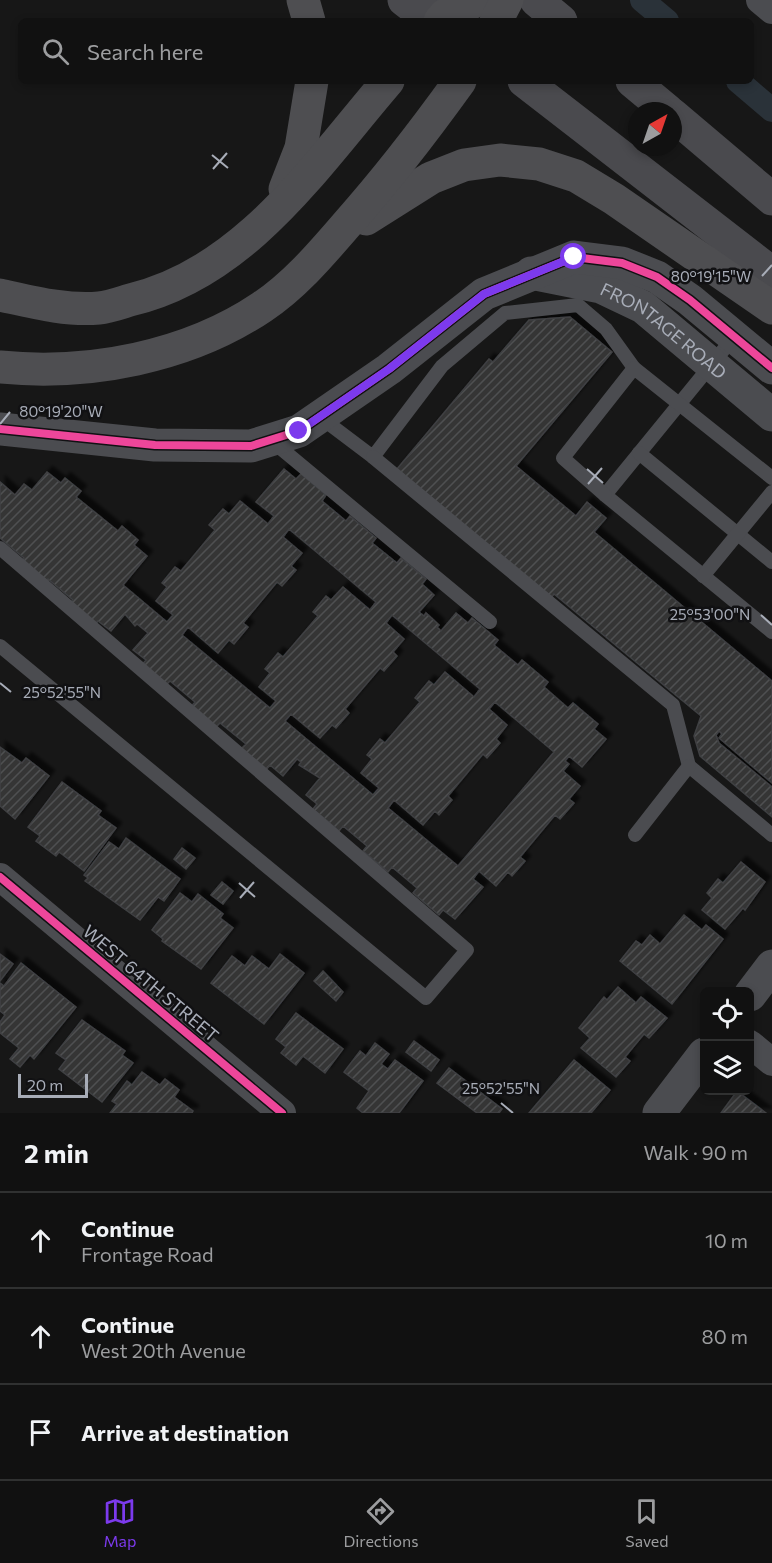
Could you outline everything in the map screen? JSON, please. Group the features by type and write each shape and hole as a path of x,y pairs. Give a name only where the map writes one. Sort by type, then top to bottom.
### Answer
{"highway":[{"path":"303,0 308,18"},
{"path":"443,14 478,0"},
{"path":"498,18 507,0"},
{"path":"278,207 301,148 312,84"},
{"path":"0,295 50,306 99,308 153,295 213,266 245,242 385,84"},
{"path":"0,367 80,369 130,361 225,328 262,307 297,279 332,242 404,160 458,84"},
{"path":"332,242 430,178 464,165 500,160 539,164 576,176 595,187 772,308"}],"main road":[{"path":"404,0 413,7 443,14"},
{"path":"536,0 557,18"},
{"path":"528,84 772,273"},
{"path":"636,84 657,102"},
{"path":"682,123 772,199"}],"street":[{"path":"760,0 772,10"},
{"name":"FRONTAGE ROAD","path":"531,273 574,257 622,263 657,277 690,300 772,368"},
{"path":"0,429 155,445 251,446 299,431 389,369 484,294 531,273"},
{"name":"FRONTAGE ROAD","path":"531,273 601,287 644,307 772,415"},
{"name":"WEST 64TH STREET","path":"0,876 282,1113"},
{"path":"754,990 772,966"},
{"path":"754,1047 772,1062"},
{"path":"659,1113 700,1060"}],"lane":[{"path":"373,457 442,366 505,313 578,306 606,329 634,368 772,477"},
{"path":"605,495 735,337"},
{"path":"634,368 563,458 772,632"},
{"path":"320,417 373,457 673,705 689,766 772,835"},
{"path":"270,440 490,622"},
{"path":"639,453 772,562"},
{"path":"703,576 772,492"},
{"path":"0,548 467,950 426,998 0,646"},
{"path":"635,835 689,766"}],"building":[{"path":"570,317 612,352 516,466 576,516 587,502 606,518 594,532 772,681 772,783 719,738 722,734 719,731 716,735 719,743 772,787 772,817 700,756 694,736 701,716 554,594 551,598 397,469 489,359 493,362 529,320"},
{"path":"284,469 296,479 301,474 326,495 322,501 346,521 350,516 376,538 372,543 397,563 401,558 426,579 422,584 434,595 419,612 424,616 426,613 439,625 437,627 441,631 456,613 468,623 472,618 498,640 494,645 518,665 522,660 548,682 544,687 568,708 573,703 598,724 594,729 606,739 582,767 569,756 565,761 569,764 563,771 580,786 569,799 574,803 560,819 555,815 520,857 525,861 512,876 508,872 496,886 479,871 473,879 483,887 455,919 443,910 439,915 413,893 417,888 392,867 388,872 363,851 367,846 343,826 339,831 313,809 317,804 306,795 320,778 299,765 301,762 297,759 283,776 270,765 266,770 241,749 246,744 220,723 216,727 191,707 195,702 170,681 166,685 142,665 146,660 133,650 148,633 137,624 135,626 125,614 111,631 98,621 94,626 69,605 73,600 48,579 44,584 20,563 24,558 0,538 0,482 15,495 24,484 32,490 47,472 61,483 65,478 81,491 76,497 118,531 122,526 138,540 134,545 147,556 123,585 167,622 173,615 156,601 167,587 162,583 175,567 181,571 215,530 209,525 223,509 229,514 240,501 268,524 274,516 256,502","holes":["289,529 376,602 370,610 343,587 331,600 326,596 313,612 318,616 283,657 278,653 265,669 270,673 259,687 276,701 270,708 182,635 188,627 218,653 229,640 234,644 248,627 243,623 277,582 282,586 296,570 291,566 302,553 283,537","392,615 480,689 474,697 445,672 434,685 429,681 415,698 420,702 385,743 380,739 367,755 372,759 361,773 379,788 373,795 285,721 291,714 320,738 332,725 336,728 349,713 345,709 380,668 384,671 397,656 393,652 404,639 386,623","495,702 554,752 458,866 388,808 394,800 423,825 435,811 439,815 452,800 448,796 483,754 487,758 500,743 496,739 507,725 489,709"]},
{"path":"0,747 22,763 26,758 49,776 15,819 0,806"},
{"path":"62,782 101,811 98,815 116,828 84,871 59,852 56,856 36,841 40,836 28,827"},
{"path":"126,838 180,879 164,901 158,897 140,920 85,881 88,878 84,875 109,842 119,849"},
{"path":"182,848 195,858 186,869 174,859"},
{"path":"741,862 765,882 745,910 743,908 725,929 702,910 712,898 707,893 718,879 723,883"},
{"path":"222,882 233,891 223,904 211,895"},
{"path":"180,893 192,902 198,894 223,914 220,918 233,928 201,969 162,941 163,939 152,930"},
{"path":"684,915 702,930 706,925 723,939 672,1004 620,961 636,941 642,945 650,935 660,944"},
{"path":"0,954 13,964 0,981"},
{"path":"280,954 304,973 264,1024 211,983 232,956 245,966 252,956 269,969"},
{"path":"21,963 76,1007 34,1059 30,1055 20,1067 10,1059 19,1048 0,1033 0,1022 5,1015 0,1011 0,983 4,986"},
{"path":"323,971 343,992 336,1001 314,981"},
{"path":"618,987 636,1003 641,997 667,1018 649,1038 644,1034 625,1057 630,1061 616,1077 581,1048 590,1038 579,1028 604,997 607,1000"},
{"path":"296,1013 343,1049 325,1073 303,1056 296,1065 281,1053 286,1047 276,1039"},
{"path":"82,1020 125,1051 122,1055 133,1063 102,1102 59,1069 66,1060 56,1053"},
{"path":"414,1041 439,1060 431,1071 406,1052"},
{"path":"375,1043 389,1054 381,1064 388,1069 395,1060 423,1081 399,1113 363,1113 357,1108 369,1091 344,1072 360,1051 366,1056"},
{"path":"574,1060 610,1090 591,1113 529,1113"},
{"path":"449,1068 502,1109 499,1113 477,1113 437,1083"},
{"path":"142,1072 160,1085 165,1079 179,1090 174,1097 193,1111 192,1113 110,1113 117,1104 112,1101 127,1081 132,1085"},
{"path":"734,1095 742,1095 766,1113 721,1113"}],"waterway":[{"path":"642,0 663,18"},
{"path":"742,84 772,110"}],"cycle path":[{"path":"0,429 155,445 251,446 299,431 389,369 484,294 574,257 622,263 657,277 690,300 772,368"},
{"path":"0,877 282,1113"}],"route":[{"path":"299,431 389,369 484,294 574,257"}]}
